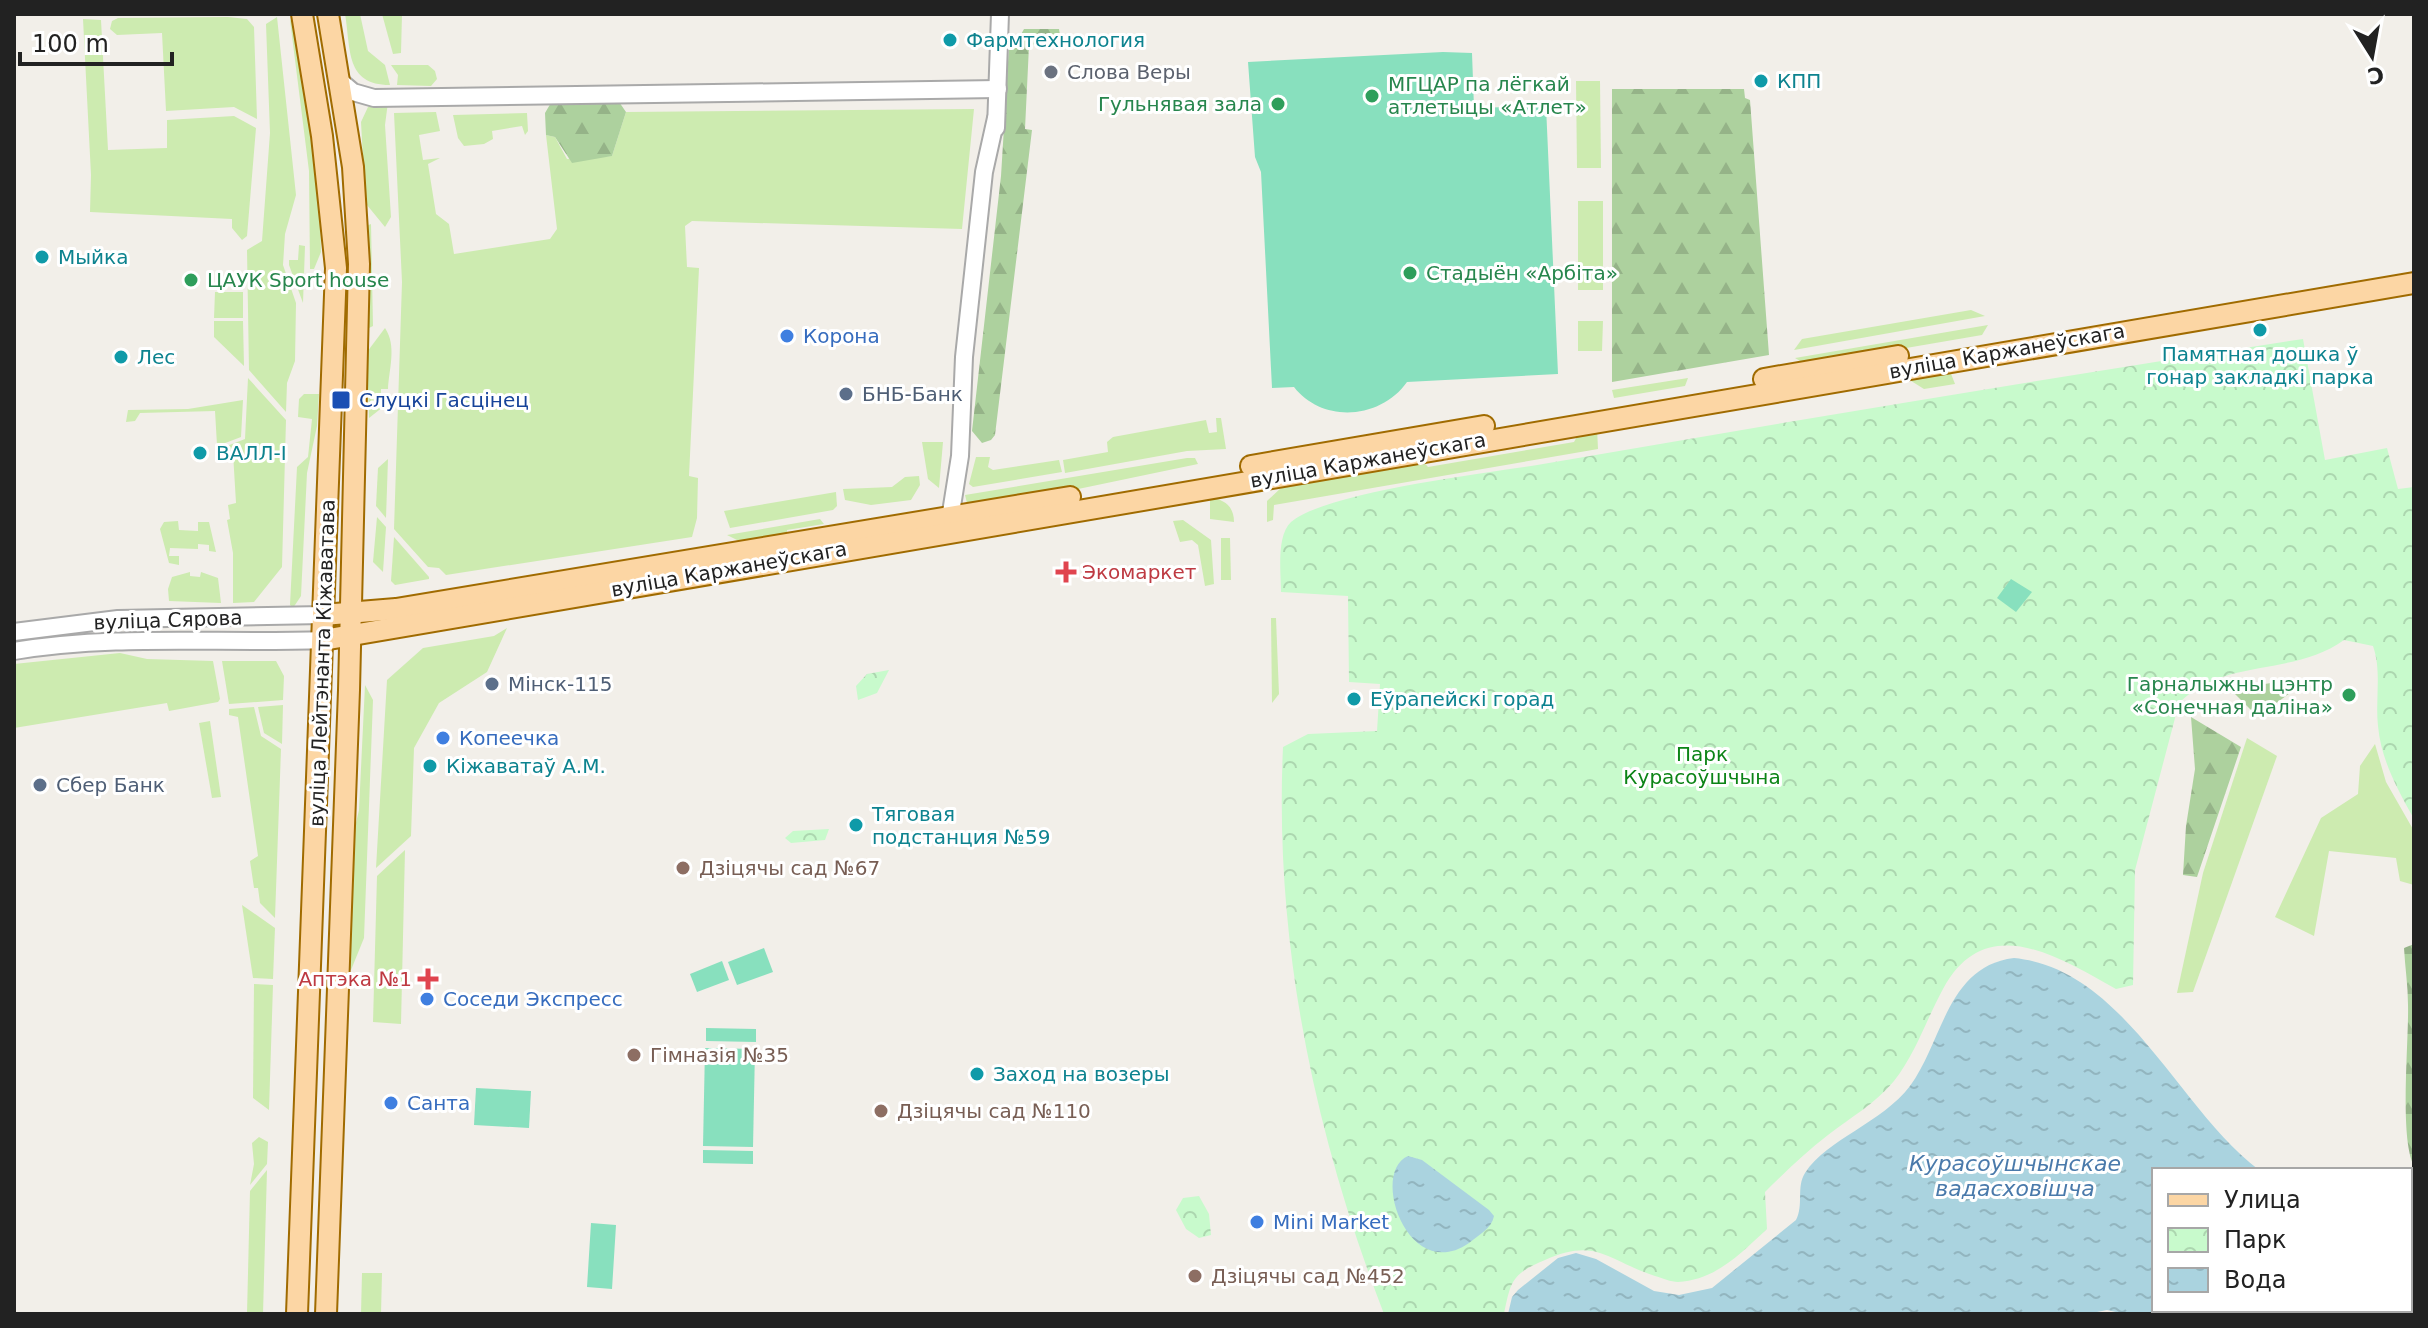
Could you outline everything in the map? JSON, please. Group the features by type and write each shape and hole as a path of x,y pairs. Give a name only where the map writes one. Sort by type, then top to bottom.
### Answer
{"main road":[{"name":"вуліца Лейтэнанта Кіжаватава","path":"297,1314 336,268 322,136 302,14"},
{"name":"вуліца Лейтэнанта Кіжаватава","path":"326,1314 359,264 346,118 328,14"},
{"name":"вуліца Каржанеўскага","path":"323,640 949,525 2414,270"},
{"name":"вуліца Каржанеўскага","path":"323,615 382,611 949,525 2414,283"},
{"path":"300,1242 317,1237 325,1238 329,1244"}],"street":[{"path":"949,525 963,428 964,357 980,203 996,118 1000,14"},
{"path":"340,81 353,92 374,98 998,89"},
{"path":"346,118 355,106 374,98"},
{"name":"вуліца Сярова","path":"14,632 118,619 323,615"},
{"path":"68,625 70,642"},
{"name":"вуліца Сярова","path":"14,651 70,642 323,640"}],"green space":[{"path":"345,14 360,14 368,51 385,65 390,85 365,79 358,72 350,52"},
{"path":"382,14 402,14 401,53 393,54"},
{"path":"277,17 296,195 285,234 283,265 296,303 295,361 287,383 286,412 249,370 247,250 262,241 270,133 266,24"},
{"path":"118,18 247,19 254,27 257,119 234,107 166,111 162,33 117,35 110,29 112,21"},
{"path":"83,19 101,20 108,150 167,148 167,120 234,116 256,128 247,236 242,240 232,228 232,219 90,212"},
{"path":"290,20 302,28 320,214 321,252 314,269 310,269 309,171"},
{"path":"1024,29 1059,29 1060,35 1029,46 1025,129 1032,130 995,435 982,443 972,431 1001,176 1009,46 1018,40"},
{"name":"Стадыён «Арбіта»","path":"1472,53 1474,108 1546,106 1558,374 1407,382 1382,404 1352,412 1320,407 1294,387 1272,388 1261,172 1255,157 1248,62"},
{"path":"391,65 428,65 435,71 437,79 431,86 397,85 398,75"},
{"path":"1576,81 1600,81 1601,168 1577,168"},
{"path":"1612,89 1744,89 1745,98 1750,100 1769,355 1612,382"},
{"path":"617,99 626,112 612,156 572,163 555,137 546,135 545,113 552,101"},
{"path":"388,102 385,125 391,217 385,227 367,205 361,122 368,107"},
{"path":"974,109 962,229 692,221 685,226 687,267 699,268 689,476 698,478 697,518 692,537 446,575 439,568 428,567 394,529 402,282 394,113 436,112 440,131 419,135 423,160 440,158 428,164 436,214 449,224 454,254 550,239 557,229 546,135 555,137 567,159 612,156 626,112"},
{"path":"527,113 528,131 525,135 522,126 492,131 493,139 484,144 464,146 458,138 453,115"},
{"path":"1578,201 1603,201 1603,290 1578,290"},
{"path":"371,224 373,326 369,328 366,226"},
{"path":"299,245 305,246 303,303 289,265 289,260 298,260"},
{"path":"215,292 243,292 243,318 214,318"},
{"path":"1971,310 1985,316 1794,350 1802,339"},
{"path":"214,321 243,321 244,366 214,337"},
{"path":"1578,321 1603,321 1602,351 1578,351"},
{"path":"1988,325 1982,335 1807,365 1795,358"},
{"path":"385,328 391,342 391,358 388,389 381,389 381,396 388,403 369,418 367,352"},
{"name":"Парк Курасоўшчына","path":"2303,339 2325,460 2387,448 2398,489 2414,487 2414,819 2396,786 2383,751 2378,726 2377,666 2373,646 2344,640 2303,659 2217,679 2179,703 2135,870 2133,985 2116,989 2048,954 2025,947 2002,946 1980,951 1960,965 1943,989 1915,1048 1894,1081 1871,1103 1812,1148 1765,1192 1767,1229 1716,1271 1678,1282 1638,1270 1601,1253 1577,1251 1545,1260 1519,1274 1511,1286 1504,1314 1384,1314 1337,1176 1304,1035 1285,892 1282,820 1283,747 1308,734 1377,731 1380,684 1349,682 1348,596 1281,592 1281,545 1291,522 1338,501 1411,485"},
{"path":"1948,366 1955,384 1924,389 1908,379"},
{"path":"248,378 286,420 282,567 254,602 233,603 233,553 227,520 230,519 228,505 236,503 233,453 222,453 219,449 245,439"},
{"path":"1688,378 1685,386 1614,398 1612,390"},
{"path":"304,394 319,394 317,426 307,473 301,596 293,608 290,605 297,467 308,457 312,419 298,417 299,399"},
{"path":"243,400 241,437 220,445 217,445 215,411 140,413 135,421 126,422 128,410 188,409"},
{"path":"1216,418 1221,418 1226,449 1187,451 1065,473 1063,460 1108,452 1107,442 1113,437 1206,420 1209,433 1217,432"},
{"path":"1597,428 1598,449 1274,505 1273,520 1267,522 1267,501 1282,487 1382,470 1420,458 1428,467 1574,442 1580,431"},
{"path":"922,442 943,442 939,488 928,479"},
{"path":"976,457 990,457 988,467 993,470 1059,460 1062,472 973,487 969,484"},
{"path":"1195,458 1198,464 1002,504 974,508 967,503 965,495"},
{"path":"388,459 386,518 376,506 378,468"},
{"path":"919,476 920,485 911,500 871,505 845,500 843,489 892,487 905,477"},
{"path":"836,492 837,506 833,510 730,528 724,511"},
{"path":"1210,498 1227,504 1234,522 1210,519"},
{"path":"377,517 386,527 383,572 373,562"},
{"path":"820,519 824,524 787,530 787,537 745,544 727,535"},
{"path":"1183,520 1211,540 1214,584 1205,586 1198,545 1192,540 1180,542 1173,521"},
{"path":"178,521 179,530 198,531 198,522 209,522 216,552 209,551 209,545 198,544 198,549 170,548 169,556 179,556 179,565 169,563 160,529 164,522"},
{"path":"394,537 429,579 395,585 391,581"},
{"path":"1221,538 1230,538 1231,580 1221,580"},
{"path":"190,572 190,576 200,577 201,572 218,578 221,603 169,601 168,589 172,577"},
{"path":"2011,579 2032,592 2016,612 1997,598"},
{"path":"1271,618 1276,618 1279,694 1272,703"},
{"path":"507,628 487,672 439,703 414,748 411,836 376,868 387,680 423,648 494,636"},
{"path":"120,653 147,659 213,661 220,699 218,702 169,711 167,703 14,728 14,664"},
{"path":"222,661 276,661 284,676 283,700 229,704"},
{"path":"889,670 877,693 858,700 856,686 867,674"},
{"path":"2282,681 2297,688 2267,710 2253,712 2231,690"},
{"path":"365,685 373,700 364,938 351,970 345,969 348,857 359,810"},
{"path":"283,705 282,744 264,733 258,707"},
{"path":"254,707 261,736 281,749 275,918 260,903 258,888 254,888 250,861 258,856 238,717 229,715 229,709"},
{"path":"2191,717 2241,747 2197,877 2183,875 2186,826 2195,769"},
{"path":"210,721 221,797 212,798 199,723"},
{"path":"2247,738 2277,756 2193,992 2177,993 2203,873"},
{"path":"2375,744 2386,782 2414,831 2414,885 2400,881 2396,858 2329,851 2314,936 2275,917 2321,818 2358,794 2360,766"},
{"path":"829,829 825,840 791,843 785,838 793,831"},
{"path":"405,850 401,1024 373,1022 377,876"},
{"path":"242,905 275,928 273,979 253,978"},
{"path":"2414,944 2414,1166 2407,1134 2408,1005 2404,948"},
{"path":"764,948 773,972 737,985 728,962"},
{"path":"722,961 729,980 697,992 690,974"},
{"path":"254,984 273,985 269,1110 253,1098"},
{"path":"706,1028 756,1029 756,1042 706,1041"},
{"path":"705,1048 755,1049 753,1147 703,1146"},
{"path":"476,1088 531,1091 529,1128 474,1125"},
{"path":"259,1137 268,1142 267,1164 250,1185 254,1164 252,1143"},
{"path":"703,1150 753,1151 753,1164 703,1163"},
{"path":"267,1170 263,1314 247,1314 250,1191"},
{"path":"1199,1196 1209,1214 1211,1235 1199,1238 1186,1229 1176,1210 1183,1198"},
{"path":"591,1223 616,1225 612,1289 587,1287"},
{"path":"362,1273 382,1273 381,1314 361,1314"}],"water":[{"name":"Курасоўшчынскае вадасховішча","path":"2014,958 2053,968 2088,987 2148,1045 2202,1113 2257,1168 2152,1168 2152,1312 2412,1312 2412,1262 2414,1314 2125,1314 2107,1310 2087,1314 1508,1314 1512,1297 1518,1290 1558,1258 1576,1253 1596,1259 1654,1291 1679,1295 1712,1288 1796,1220 1805,1173 1827,1150 1885,1110 1910,1086 1960,990 1974,975 1992,964"},
{"path":"1408,1156 1422,1160 1489,1210 1494,1216 1488,1228 1469,1243 1448,1252 1429,1250 1413,1238 1401,1222 1394,1202 1393,1183 1397,1166"}],"place":[{"name":"Фармтехнология","path":"950,40"},
{"name":"Слова Веры","path":"1051,72"},
{"name":"КПП","path":"1761,81"},
{"name":"МГЦАР па лёгкай атлетыцы «Атлет»","path":"1372,96"},
{"name":"Гульнявая зала","path":"1278,104"},
{"name":"Мыйка","path":"42,257"},
{"name":"Стадыён «Арбіта»","path":"1410,273"},
{"name":"ЦАУК Sport house","path":"191,280"},
{"name":"Памятная дошка ў гонар закладкі парка","path":"2260,330"},
{"name":"Корона","path":"787,336"},
{"name":"Лес","path":"121,357"},
{"name":"БНБ-Банк","path":"846,394"},
{"name":"Слуцкі Гасцінец","path":"341,400"},
{"name":"ВАЛЛ-І","path":"200,453"},
{"name":"Экомаркет","path":"1066,572"},
{"name":"Мінск-115","path":"492,684"},
{"name":"Гарналыжны цэнтр «Сонечная даліна»","path":"2349,695"},
{"name":"Еўрапейскі горад","path":"1354,699"},
{"name":"Копеечка","path":"443,738"},
{"name":"Кіжаватаў А.М.","path":"430,766"},
{"name":"Сбер Банк","path":"40,785"},
{"name":"Тяговая подстанция №59","path":"856,825"},
{"name":"Дзіцячы сад №67","path":"683,868"},
{"name":"Аптэка №1","path":"428,979"},
{"name":"Соседи Экспресс","path":"427,999"},
{"name":"Гімназія №35","path":"634,1055"},
{"name":"Заход на возеры","path":"977,1074"},
{"name":"Санта","path":"391,1103"},
{"name":"Дзіцячы сад №110","path":"881,1111"},
{"name":"Mini Market","path":"1257,1222"},
{"name":"Дзіцячы сад №452","path":"1195,1276"}]}
